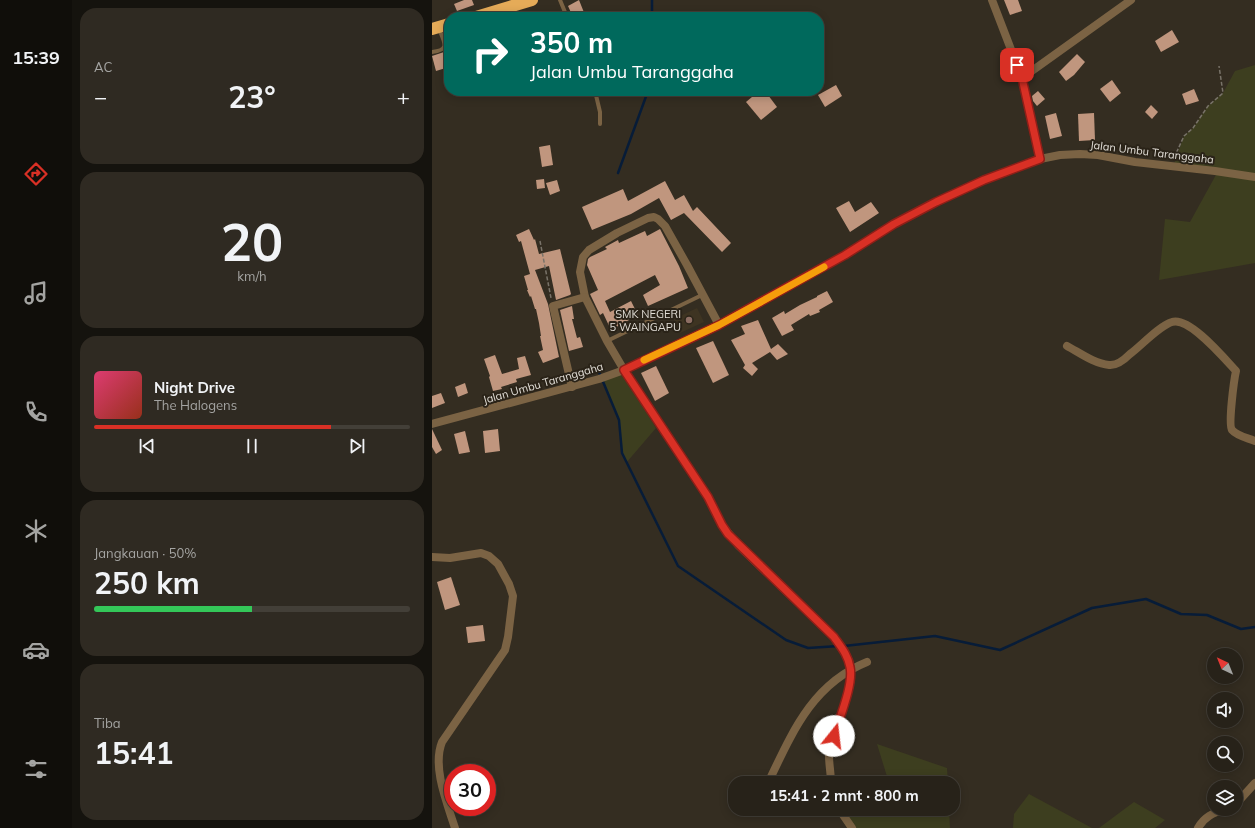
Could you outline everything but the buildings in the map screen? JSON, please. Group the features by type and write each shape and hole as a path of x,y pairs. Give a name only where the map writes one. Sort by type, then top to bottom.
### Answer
{"highway":[{"path":"492,12 532,0"}],"street":[{"path":"992,0 1022,78 1040,159"},
{"path":"1022,78 1131,0"},
{"name":"Jalan Umbu Taranggaha","path":"432,424 572,387 624,370 719,325 845,255 894,224 936,202 984,180 1040,159 1060,155 1098,155 1255,178"},
{"path":"719,325 665,226 658,219 654,217 648,218 618,233 589,250 583,257 580,272 585,297 607,341 624,370 708,497 722,525 743,550 834,637 844,650 851,669 849,684 829,756 830,776"},
{"path":"572,387 553,306 585,297"},
{"path":"1067,346 1101,363 1111,366 1124,360 1166,325 1178,321 1185,323 1209,342 1236,370 1232,393 1233,400 1230,428 1235,433 1255,441"},
{"path":"432,557 450,558 481,553 489,556 498,564 505,574 512,596 508,638 505,650 439,748 438,764 454,828"},
{"path":"771,776 805,712 825,689 851,669 867,662"},
{"path":"1243,796 1255,782"},
{"path":"844,816 852,828"},
{"path":"1198,828 1201,822 1208,816"}],"lane":[{"path":"560,0 565,12"},
{"path":"440,27 444,40"},
{"path":"432,52 442,50 444,48"},
{"path":"596,96 600,112 600,124"},
{"path":"607,341 702,295"}],"path":[{"path":"1170,166 1184,136 1193,128 1208,106 1223,94 1219,66"},
{"path":"540,241 553,306"}],"shaded area":[{"name":"SMK NEGERI 5 WAINGAPU","path":"697,308 704,322 680,333 674,319"}],"green space":[{"path":"1255,65 1255,263 1159,280 1165,219 1190,222 1217,173 1173,167 1184,136 1193,128 1208,106 1223,93 1235,71"},
{"path":"622,370 656,428 626,463 622,453 619,420 602,379"},
{"path":"877,744 947,768 948,776 887,776"},
{"path":"1029,794 1092,828 1013,828 1014,814"},
{"path":"1134,802 1165,820 1155,828 1099,828"},
{"path":"847,816 949,816 950,828 856,828"}],"waterway":[{"path":"652,0 652,12"},
{"path":"618,173 646,96"},
{"path":"599,372 619,420 622,453 678,566 786,640 808,648 839,646"},
{"path":"844,646 935,636 1000,650 1092,608 1146,599 1181,614 1207,615 1241,629 1255,627"}],"slow traffic":[{"path":"644,360 719,325 824,267"}],"place":[{"name":"SMK NEGERI 5 WAINGAPU","path":"689,320"}],"route":[{"path":"834,736 849,684 851,669 844,650 834,637 728,534 708,497 666,431 624,370 719,325 845,255 894,224 936,202 967,187 1040,159 1022,78 1017,65"}]}
